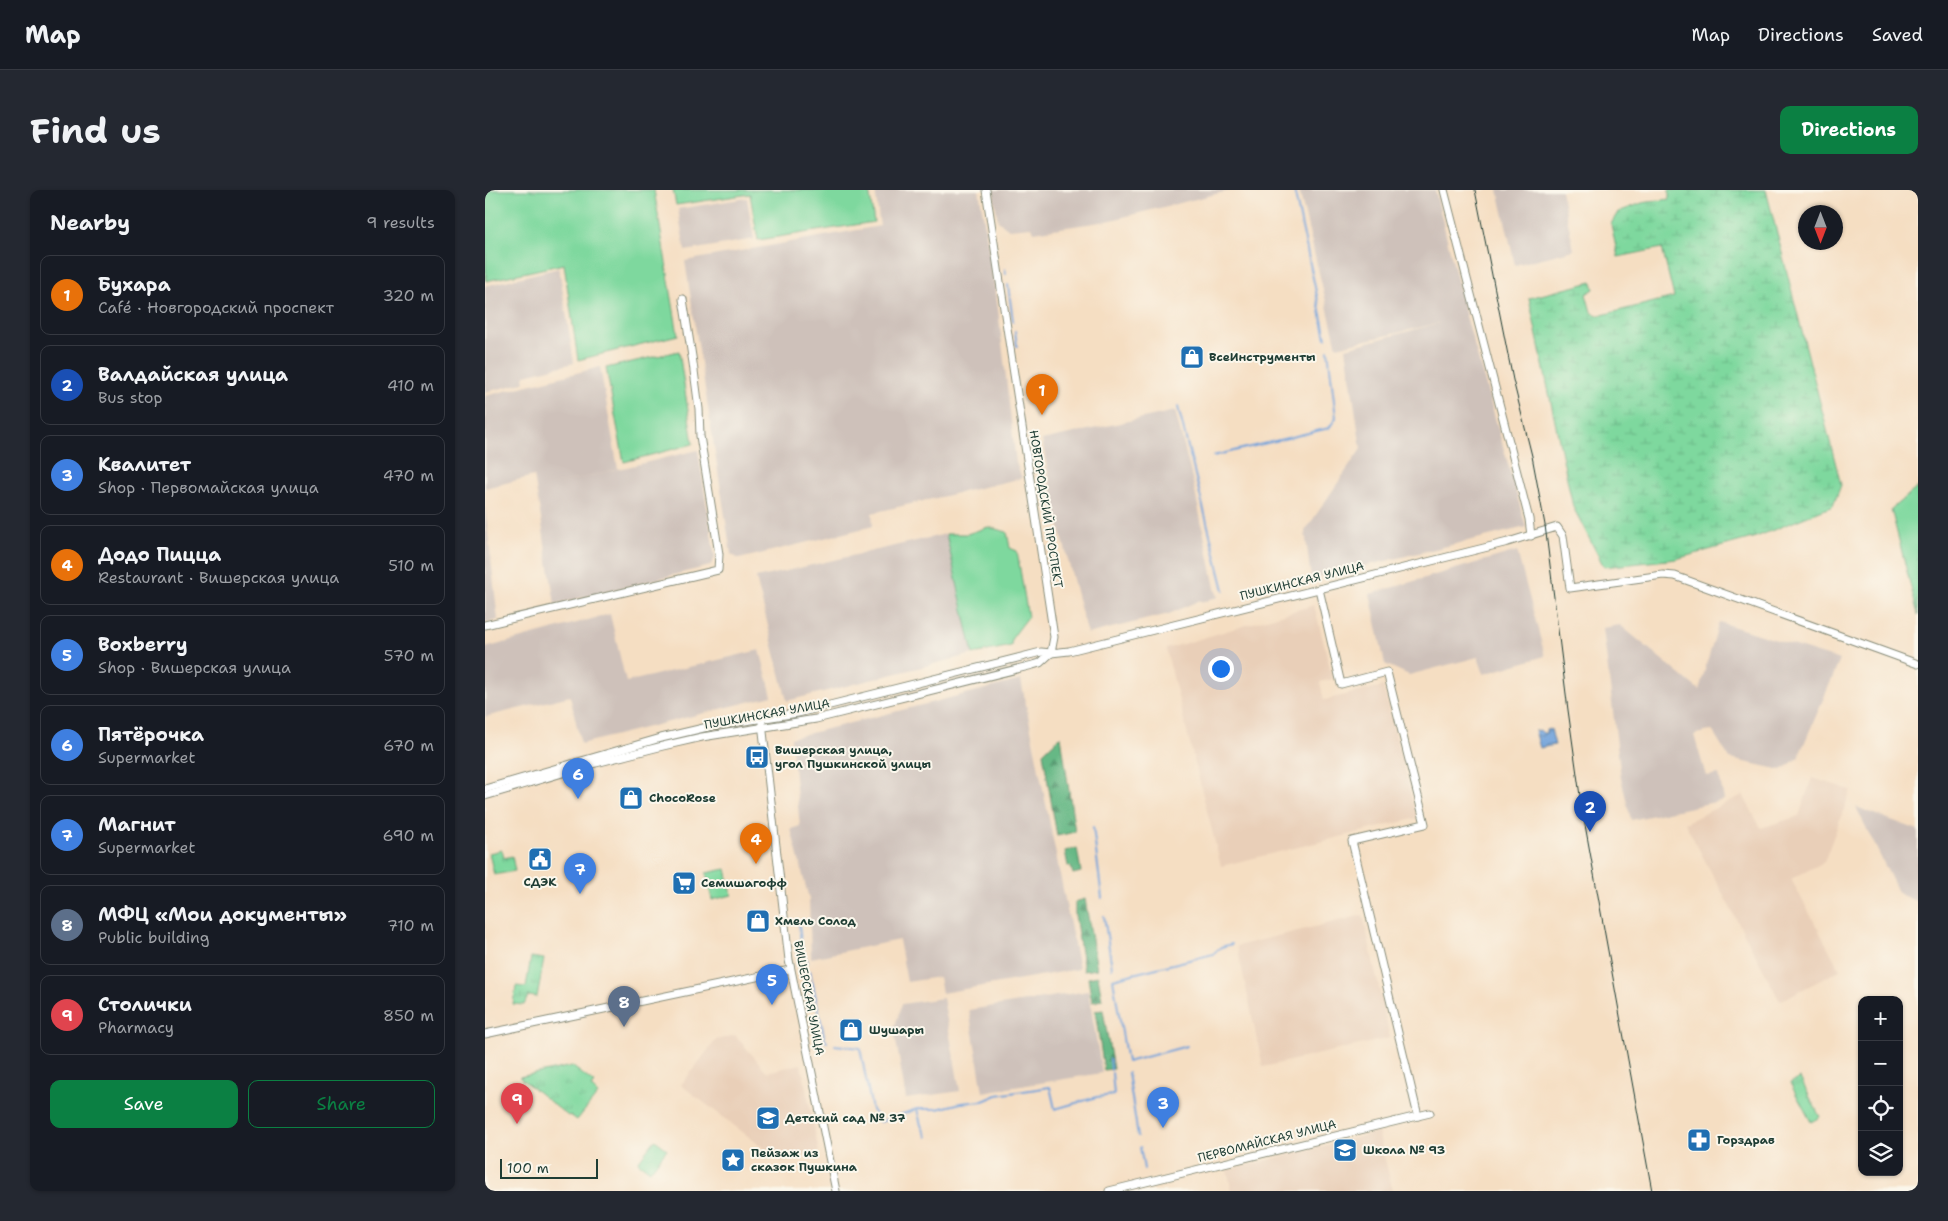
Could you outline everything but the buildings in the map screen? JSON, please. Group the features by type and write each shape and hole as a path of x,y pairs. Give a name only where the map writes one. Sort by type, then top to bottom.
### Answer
{"street":[{"name":"НОВГОРОДСКИЙ ПРОСПЕКТ","path":"986,190 1054,638 1051,653"},
{"path":"1444,190 1527,511 1531,536"},
{"path":"485,625 718,570 719,554 700,436 699,409 683,299"},
{"name":"ПУШКИНСКАЯ УЛИЦА","path":"485,789 635,744 701,729 798,713 1041,652 1069,651 1531,536 1557,527 1563,536 1570,588 1663,575 1675,576 1918,664"},
{"path":"1319,589 1341,684 1387,672 1425,824 1352,840 1418,1116"},
{"name":"ПУШКИНСКАЯ УЛИЦА","path":"485,796 643,751 702,737 816,719 1033,665 1040,663 1051,653"},
{"name":"ВИШЕРСКАЯ УЛИЦА","path":"761,718 790,970 836,1191"},
{"path":"485,1034 790,970"},
{"name":"ПЕРВОМАЙСКАЯ УЛИЦА","path":"1109,1191 1430,1113"}],"shaded area":[{"path":"875,190 979,190 998,309 1016,463 1022,478 872,513 873,526 739,559 731,554 685,261 880,226"},
{"path":"993,190 1232,190 1107,221 1034,232 1032,227 1009,229 998,221"},
{"path":"1299,190 1435,190 1466,316 1526,527 1311,579 1305,531 1361,449 1346,348 1443,322 1337,347"},
{"path":"1498,190 1561,190 1574,250 1515,265"},
{"path":"747,198 754,239 685,251 678,209"},
{"path":"559,268 574,363 525,375 523,383 485,392 485,286"},
{"path":"600,367 618,469 540,488 698,450 715,558 710,566 555,604 534,476 485,488 485,396"},
{"path":"1175,411 1193,482 1218,597 1203,602 1198,601 1169,614 1087,634 1056,513 1042,440"},
{"path":"485,507 498,620 485,623"},
{"path":"946,534 973,654 787,701 756,578"},
{"path":"1517,551 1545,656 1484,674 1478,657 1409,675 1385,664 1370,594"},
{"path":"1314,605 1333,679 1320,682 1324,700 1383,686 1417,818 1221,866 1166,649"},
{"path":"610,614 626,682 760,650 772,696 581,744 570,696 485,717 485,648"},
{"path":"1719,622 1840,660 1798,758 1782,770 1730,759 1712,730 1694,735 1706,776 1719,774 1724,800 1631,820 1621,778 1603,628 1620,625 1699,690"},
{"path":"1021,680 1079,969 942,993 939,977 907,982 899,940 811,958 809,899 791,829 800,826 791,738"},
{"path":"1812,778 1851,790 1824,862 1791,879 1840,970 1780,1001 1685,823 1743,795 1761,828 1799,816"},
{"path":"1856,807 1918,830 1918,902 1899,894"},
{"path":"1363,915 1390,1038 1263,1067 1237,946"},
{"path":"1088,991 1102,1073 983,1092 969,1010"},
{"path":"943,998 960,1091 906,1099 894,1029 902,1004"},
{"name":"Детский сад № 37","path":"735,1035 767,1072 801,1064 819,1152 782,1162 681,1085 716,1040"},
{"name":"Школа № 93","path":"1378,1132 1393,1191 1232,1191 1227,1170"}],"green space":[{"path":"485,190 654,190 678,335 578,360 564,264 486,281"},
{"path":"673,190 869,190 874,222 758,240 750,194 676,205"},
{"path":"1669,190 1766,190 1841,485 1833,506 1756,537 1676,559 1604,567 1573,507 1529,298 1592,282 1594,289 1586,294 1591,312 1598,316 1674,297 1662,248 1618,257 1611,224 1618,212 1642,203 1669,199"},
{"path":"679,351 693,444 624,462 606,368"},
{"path":"1918,487 1918,615 1891,509"},
{"path":"988,527 1007,532 1010,548 1017,551 1028,617 1012,638 1011,646 973,654 946,534 967,534"},
{"path":"1061,736 1075,832 1057,836 1043,753"},
{"path":"1077,848 1081,872 1073,874 1071,867 1068,866 1065,851"},
{"path":"502,850 504,858 512,856 515,871 494,875 489,853"},
{"path":"726,869 732,895 712,900 706,873"},
{"path":"1085,899 1097,969 1084,971 1075,915 1075,902"},
{"path":"531,957 544,959 537,997 528,996 524,1005 513,1004 516,986 526,987"},
{"path":"1098,976 1102,1000 1092,1002 1088,978"},
{"path":"1103,1010 1113,1069 1104,1070 1095,1011"},
{"path":"572,1066 594,1083 591,1087 598,1094 577,1120 570,1115 568,1116 519,1077"},
{"path":"1800,1078 1820,1117 1811,1122 1790,1083"},
{"path":"655,1140 667,1149 650,1171 638,1162"}],"water":[{"path":"1551,729 1555,745 1540,748 1535,731 1540,730 1546,733 1546,730"}],"waterway":[{"path":"1294,190 1326,338"},
{"path":"1005,269 1006,274"},
{"path":"1008,285 1013,321"},
{"path":"1015,331 1017,346"},
{"path":"1213,456 1329,428 1336,418 1328,350"},
{"path":"1178,407 1224,590"},
{"path":"1093,827 1102,898"},
{"path":"1104,916 1112,968"},
{"path":"798,922 802,947 808,962"},
{"path":"1187,1046 1127,1062 1113,979 1213,954 1221,947 1232,944"},
{"path":"810,971 827,1042"},
{"path":"835,1045 860,1048 872,1110 880,1122 917,1109 937,1109 961,1103 983,1101 997,1095 1050,1087 1055,1109 1097,1097 1114,1095 1112,1073"},
{"path":"1110,1059 1111,1070"},
{"path":"1128,1073 1138,1136"},
{"path":"917,1109 921,1125 927,1137"},
{"path":"1140,1147 1144,1169"}],"tram line":[{"path":"1475,190 1513,380 1532,456 1545,525 1581,803 1652,1191"}],"place":[{"name":"ВсеИнструменты","path":"1192,357"},
{"name":"Бухара","path":"1042,415"},
{"name":"Вишерская улица, угол Пушкинской улицы","path":"757,757"},
{"name":"ChocoRose","path":"631,798"},
{"name":"Пятёрочка","path":"578,799"},
{"name":"Валдайская улица","path":"1590,832"},
{"name":"СДЭК","path":"540,859"},
{"name":"Додо Пицца","path":"756,864"},
{"name":"Семишагофф","path":"684,883"},
{"name":"Магнит","path":"580,894"},
{"name":"Хмель Солод","path":"758,921"},
{"name":"Boxberry","path":"772,1005"},
{"name":"МФЦ «Мои документы»","path":"624,1027"},
{"name":"Шушары","path":"851,1030"},
{"name":"Детский сад № 37","path":"768,1118"},
{"name":"Столички","path":"517,1124"},
{"name":"Квалитет","path":"1163,1128"},
{"name":"Горздрав","path":"1699,1140"},
{"name":"Школа № 93","path":"1345,1150"},
{"name":"Пейзаж из сказок Пушкина","path":"733,1160"}]}
